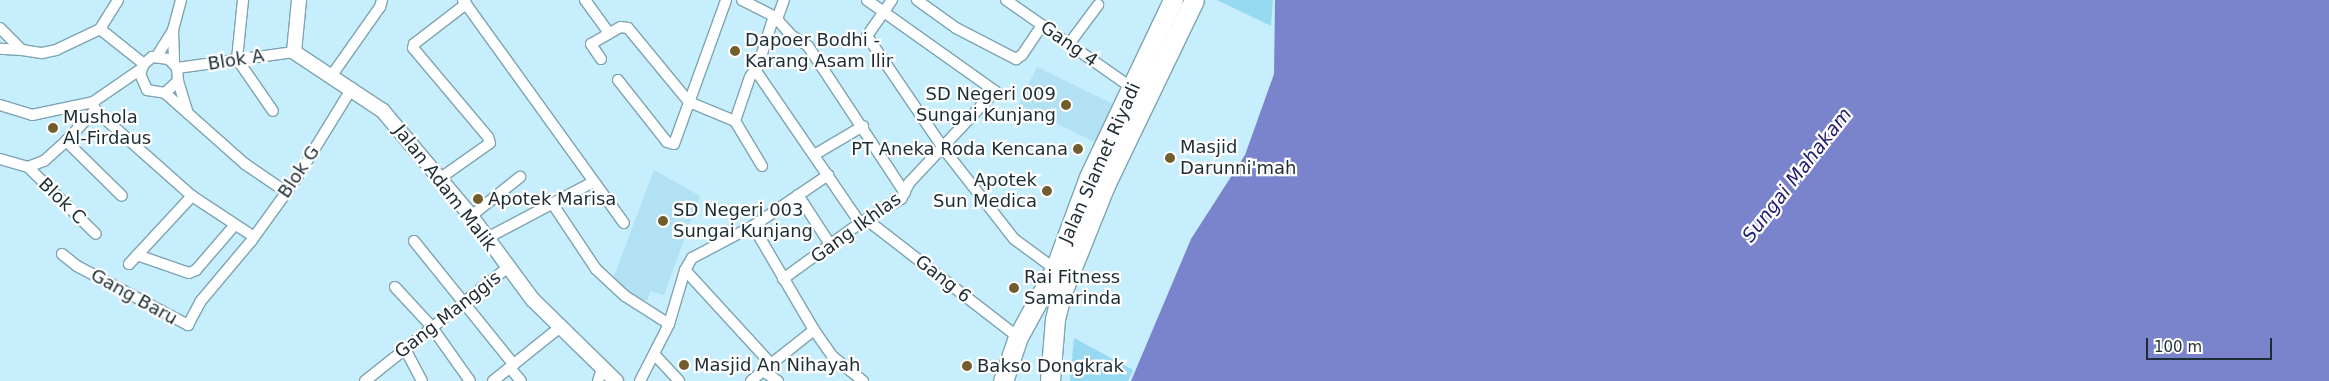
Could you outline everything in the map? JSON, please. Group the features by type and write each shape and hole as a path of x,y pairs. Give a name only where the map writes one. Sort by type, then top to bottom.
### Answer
{"highway":[{"name":"Jalan Slamet Riyadi","path":"1003,381 1018,337 1055,269 1089,177 1172,0"},
{"name":"Jalan Slamet Riyadi","path":"1050,381 1055,319 1061,295 1105,185 1192,5"},
{"path":"1162,22 1180,32"}],"street":[{"path":"0,49 42,53 56,50 100,29 118,0"},
{"path":"0,159 28,167 44,161 66,141 94,106 124,80 157,56 173,30 182,0"},
{"path":"243,0 237,60 273,111"},
{"path":"294,52 299,0"},
{"path":"332,75 380,7 382,0"},
{"path":"585,0 609,33"},
{"path":"618,80 670,145 674,144 726,0"},
{"path":"742,0 776,17 792,36 808,46 863,126 904,194"},
{"path":"735,121 750,77 756,71 784,0"},
{"path":"867,0 883,12"},
{"path":"892,0 867,36 942,148 1014,239 1055,269"},
{"path":"917,0 956,28 1016,58 1022,55 1042,25"},
{"name":"Gang 4","path":"1006,0 1132,88"},
{"path":"1172,0 1192,5"},
{"path":"439,179 490,143 488,137 413,46 464,2 624,223"},
{"path":"1069,44 1097,2"},
{"name":"Gang Ikhlas","path":"783,279 830,244 904,194 909,183 994,91 883,12"},
{"path":"602,59 591,44 621,27 628,28 689,102 735,121 762,166"},
{"path":"100,29 142,66 143,85"},
{"path":"173,30 178,81 189,114"},
{"path":"0,44 4,32 22,50"},
{"name":"Blok A","path":"176,66 294,52"},
{"name":"Jalan Adam Malik","path":"294,52 352,88 383,110 471,216 507,268 559,328 603,366 616,381"},
{"path":"157,56 176,66"},
{"name":"Gang 6","path":"756,71 863,222 1018,337"},
{"path":"124,80 143,85 152,93 164,94 245,164 286,192"},
{"path":"164,94 178,81"},
{"name":"Blok G","path":"253,236 286,192 352,88"},
{"path":"0,105 32,115 94,106"},
{"path":"94,106 192,196 234,226 253,236"},
{"path":"814,155 863,126"},
{"path":"66,141 122,196"},
{"name":"Blok C","path":"28,167 96,234"},
{"path":"640,381 669,324 685,270 692,258 753,226 828,175"},
{"path":"471,216 520,177"},
{"path":"487,238 593,182"},
{"path":"798,195 830,244"},
{"path":"129,264 192,196"},
{"path":"552,203 596,269 609,282 669,324"},
{"path":"137,255 192,272 234,226"},
{"path":"753,226 783,279 832,356 863,381"},
{"name":"Gang Baru","path":"62,254 77,266 187,326 200,302 253,236"},
{"path":"414,241 512,366 521,381"},
{"name":"Gang Manggis","path":"365,381 431,326 507,268"},
{"path":"685,270 778,381"},
{"path":"395,287 431,326 470,381"},
{"path":"493,381 559,328"},
{"path":"751,381 814,330"},
{"path":"404,349 422,381"},
{"path":"654,354 679,381"},
{"path":"598,381 603,366"}],"shaded area":[{"path":"1217,0 1273,0 1271,26"},
{"name":"SD Negeri 009 Sungai Kunjang","path":"1037,67 1113,104 1095,142 1019,105"},
{"name":"SD Negeri 003 Sungai Kunjang","path":"654,170 700,196 664,295 650,291 647,301 620,291 612,281"},
{"path":"1074,338 1133,370 1128,381 1070,381"}],"water":[{"name":"Sungai Mahakam","path":"1275,0 2329,0 2329,381 1131,381 1191,239 1245,155 1274,74"}],"place":[{"name":"Dapoer Bodhi - Karang Asam Ilir","path":"735,51"},
{"name":"SD Negeri 009 Sungai Kunjang","path":"1066,105"},
{"name":"Mushola Al-Firdaus","path":"53,128"},
{"name":"PT Aneka Roda Kencana","path":"1078,149"},
{"name":"Masjid Darunni'mah","path":"1170,158"},
{"name":"Apotek Sun Medica","path":"1047,191"},
{"name":"Apotek Marisa","path":"478,199"},
{"name":"SD Negeri 003 Sungai Kunjang","path":"663,221"},
{"name":"Rai Fitness Samarinda","path":"1014,288"},
{"name":"Masjid An Nihayah","path":"684,365"},
{"name":"Bakso Dongkrak","path":"967,366"}]}
